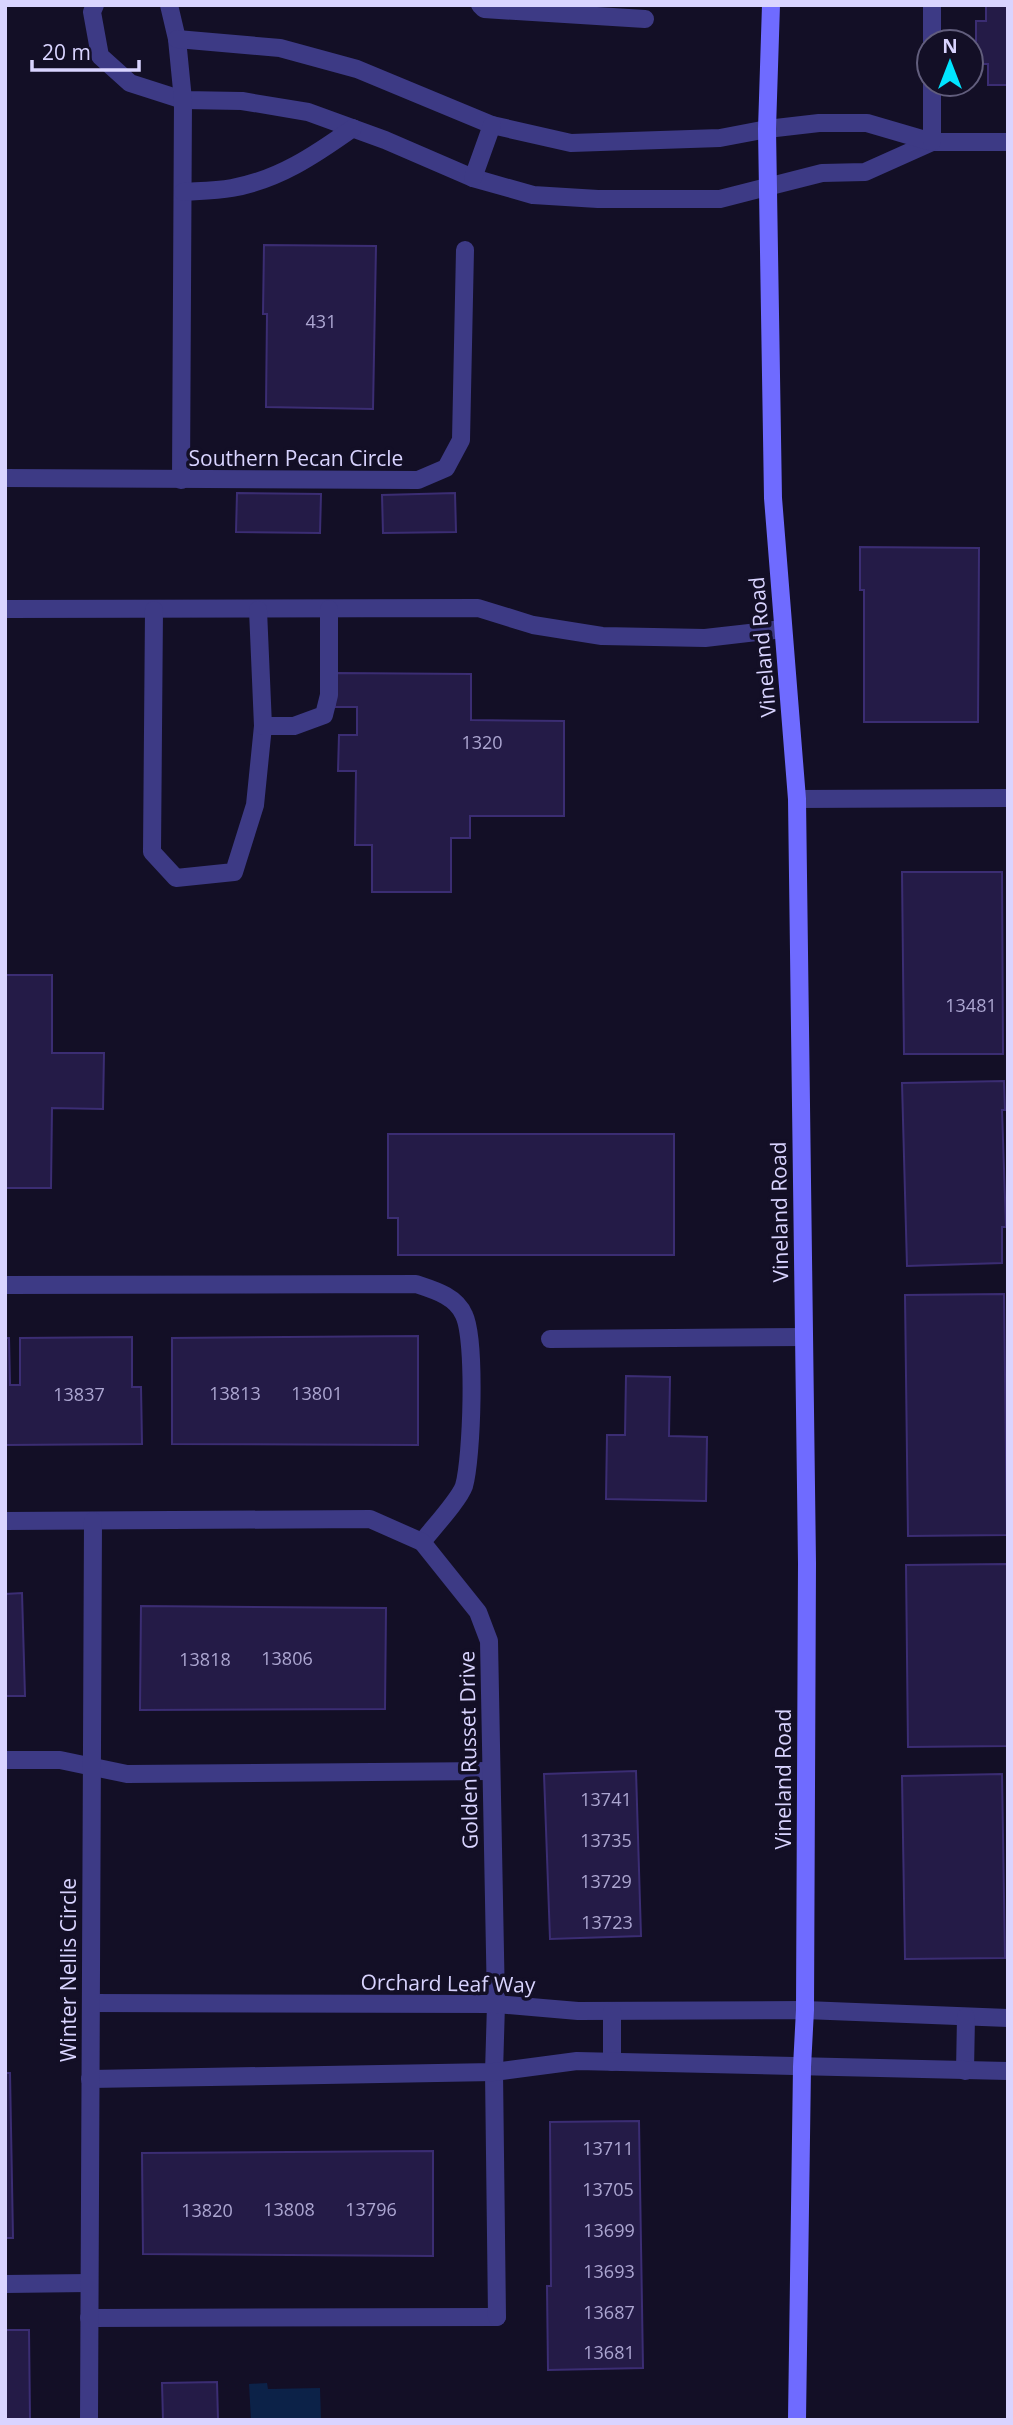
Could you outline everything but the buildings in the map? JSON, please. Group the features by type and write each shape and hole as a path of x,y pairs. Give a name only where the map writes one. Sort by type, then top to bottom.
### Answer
{"main road":[{"name":"Vineland Road","path":"771,5 767,187 773,498 797,799 807,1563 805,2010 797,2420"}],"street":[{"path":"94,5 92,12 100,56 130,83 183,100 242,101 308,112 473,178 533,195 597,199 720,199 821,173 865,173 932,142"},
{"path":"169,5 177,39 183,100 181,480"},
{"path":"480,5 485,9 645,19"},
{"path":"932,5 932,28"},
{"path":"177,39 280,48 357,69 492,125 571,143 720,138 819,123 867,123 932,142 1008,142"},
{"path":"932,98 932,142"},
{"path":"473,178 492,125"},
{"path":"183,191 231,188 276,176 316,155 352,128"},
{"name":"Southern Pecan Circle","path":"5,478 418,480 446,468 461,440 465,250"},
{"path":"5,609 478,608 533,625 602,636 705,638 783,629"},
{"path":"263,726 294,726 324,715 329,695 329,609"},
{"path":"154,610 152,852 176,878 234,872 255,805 263,726 258,610"},
{"path":"797,799 1008,799"},
{"path":"5,1285 416,1284 444,1293 464,1313 470,1344 470,1456 463,1489 422,1542"},
{"path":"550,1339 804,1336"},
{"name":"Golden Russet Drive","path":"5,1521 370,1519 422,1542 478,1612 489,1641 496,2004 494,2072 497,2317 89,2318"},
{"name":"Winter Nellis Circle","path":"89,2420 93,1521"},
{"path":"5,1760 60,1760 127,1774 491,1771"},
{"name":"Orchard Leaf Way","path":"91,2003 496,2004 578,2011 805,2010 1008,2018"},
{"path":"612,2011 612,2062"},
{"path":"965,2071 966,2017"},
{"path":"90,2079 494,2072 577,2061 1008,2071"},
{"path":"5,2284 89,2283"}],"water":[{"path":"267,2383 268,2389 320,2388 321,2419 251,2420 249,2384"}]}
